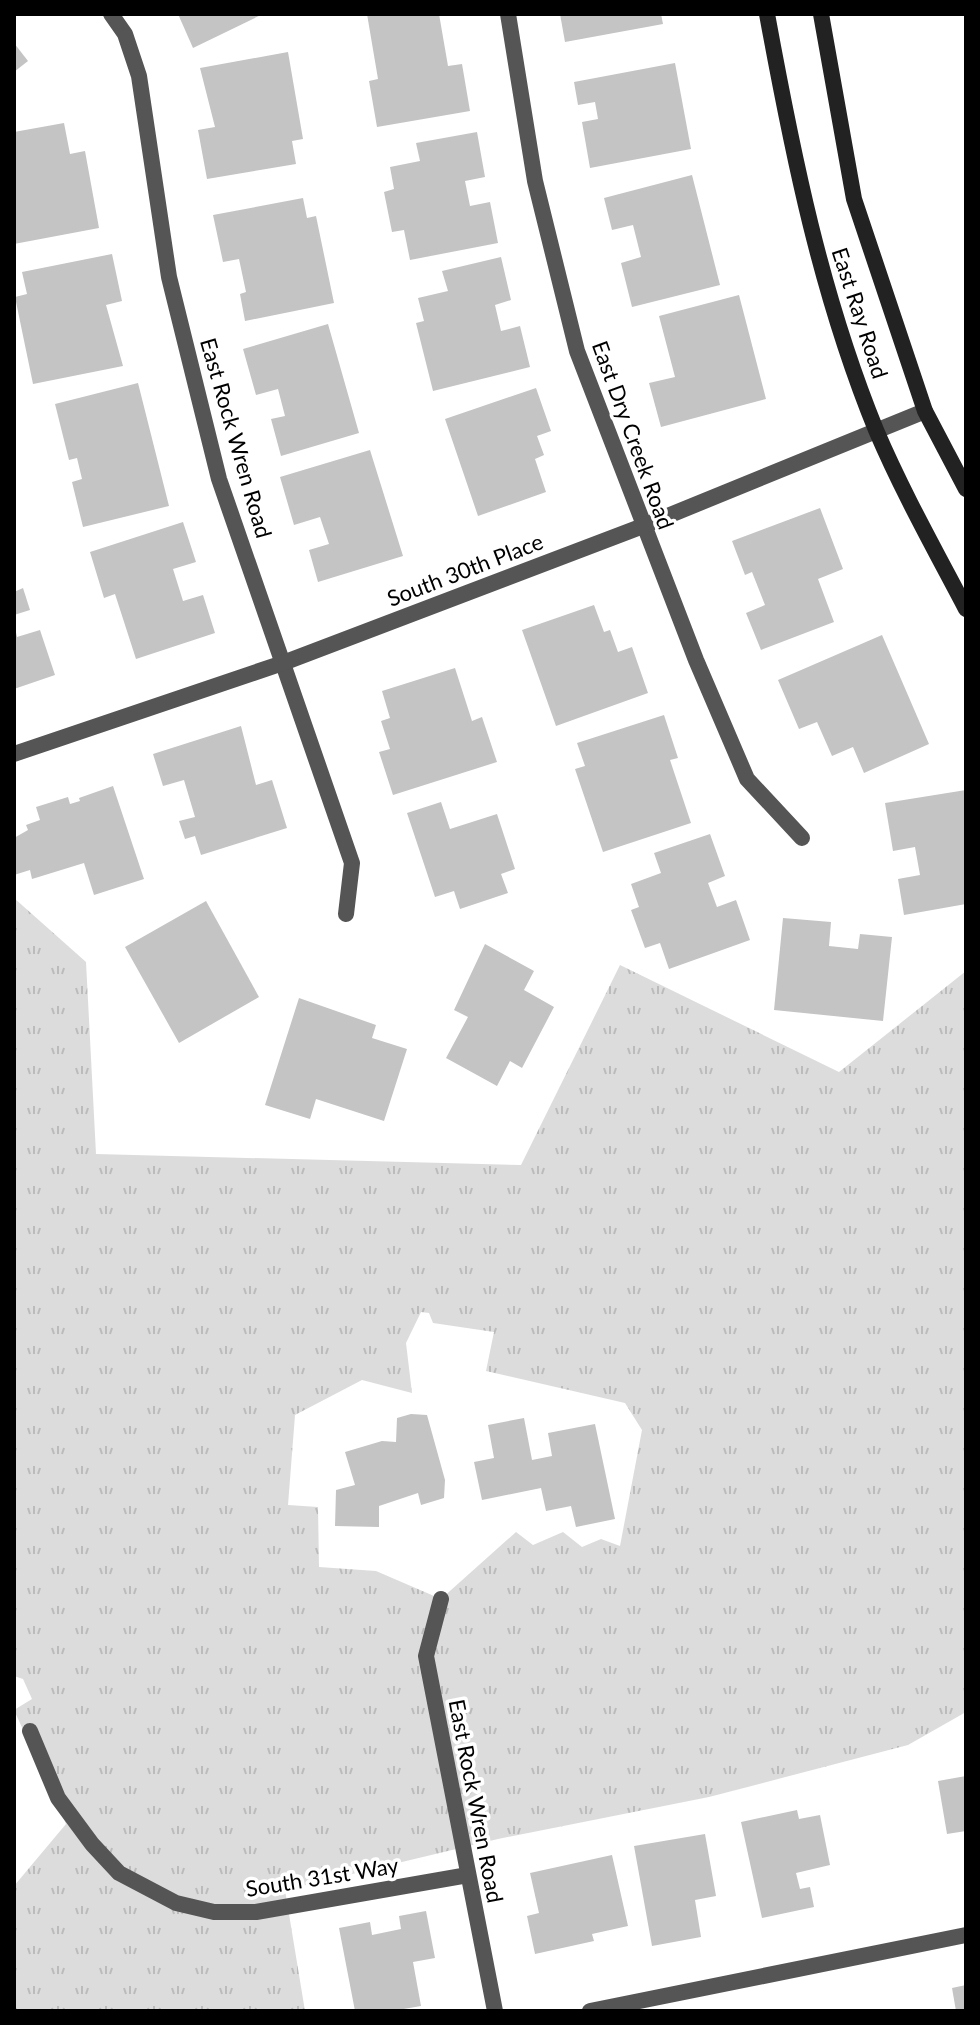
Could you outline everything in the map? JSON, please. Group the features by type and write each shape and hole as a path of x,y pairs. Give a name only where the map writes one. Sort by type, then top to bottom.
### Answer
{"main road":[{"name":"East Ray Road","path":"767,14 805,215 876,430 966,609"},
{"name":"East Ray Road","path":"821,14 854,199 925,411 966,489"}],"street":[{"name":"East Rock Wren Road","path":"111,14 125,34 139,76 169,277 219,479 352,863 346,914"},
{"name":"East Dry Creek Road","path":"508,14 535,181 577,351 643,526 747,779 802,838"},
{"name":"South 30th Place","path":"14,754 283,663 643,526 925,411"},
{"name":"East Rock Wren Road","path":"441,1599 426,1656 495,2011"},
{"name":"South 31st Way","path":"30,1731 58,1798 92,1844 119,1873 176,1903 214,1912 256,1912 468,1875"},
{"path":"590,2011 966,1935"}],"green space":[{"path":"14,898 86,962 96,1154 521,1165 620,965 839,1072 966,971 966,1712 908,1745 709,1797 498,1839 285,1890 305,2011 14,2011 14,1886 66,1824 14,1710 32,1699 23,1679 14,1676","holes":["421,1312 429,1313 433,1323 494,1332 486,1371 625,1403 642,1430 620,1546 601,1539 582,1547 563,1532 533,1545 516,1532 441,1599 376,1571 319,1567 318,1507 288,1505 295,1415 362,1380 412,1393 406,1343"]}],"building":[{"path":"178,14 263,14 193,48"},
{"path":"367,14 439,14 448,66 462,64 470,111 377,127 369,81 378,79"},
{"path":"560,14 661,14 663,24 565,42"},
{"path":"14,43 28,61 14,72"},
{"path":"288,52 303,139 292,141 296,164 207,179 198,130 215,127 200,68"},
{"path":"675,63 691,149 590,168 582,122 598,119 595,102 578,105 574,82"},
{"path":"64,123 70,154 85,151 99,228 14,244 14,132"},
{"path":"477,132 485,177 465,181 470,206 490,202 498,243 410,260 404,230 392,232 384,192 394,189 390,167 420,161 416,143"},
{"path":"692,175 720,285 632,307 621,263 641,257 633,225 612,230 604,198"},
{"path":"303,198 307,218 316,216 334,303 245,321 240,294 246,292 239,259 223,262 213,215"},
{"path":"112,254 122,301 106,305 123,366 33,384 15,297 27,294 22,272"},
{"path":"501,257 511,300 495,305 501,331 520,326 530,367 433,391 416,323 424,321 418,298 448,291 442,271"},
{"path":"739,295 766,399 661,427 649,383 675,377 659,316"},
{"path":"328,324 359,433 281,456 271,419 285,416 278,389 256,395 243,349"},
{"path":"138,383 169,506 83,527 72,482 82,479 77,458 69,460 55,404"},
{"path":"536,388 551,431 537,436 544,455 535,459 546,492 478,516 445,419"},
{"path":"370,450 403,556 318,582 309,550 329,544 320,517 294,525 280,477"},
{"path":"820,508 843,569 818,579 834,622 761,650 746,613 765,605 752,572 745,575 732,541"},
{"path":"183,522 196,562 173,569 183,601 203,595 215,633 136,659 115,594 104,598 90,552"},
{"path":"23,588 30,610 14,615 14,592"},
{"path":"594,605 604,632 610,630 618,652 632,647 648,693 556,726 522,630"},
{"path":"15,628 17,637 40,630 55,675 14,689"},
{"path":"882,635 929,744 864,773 853,747 832,756 817,722 799,729 778,680"},
{"path":"455,668 472,721 482,717 497,762 393,795 379,752 390,749 381,721 390,718 382,691"},
{"path":"664,715 678,758 670,760 691,823 603,852 575,769 585,766 577,743"},
{"path":"241,726 256,785 272,780 287,828 201,855 195,836 185,839 179,821 195,817 184,780 163,786 153,754"},
{"path":"113,786 144,879 94,895 84,863 32,879 30,870 14,875 14,838 28,830 26,825 40,820 36,807 68,797 70,804"},
{"path":"966,790 966,904 904,915 898,879 920,875 915,847 893,851 885,803"},
{"path":"441,802 450,829 497,814 515,869 501,874 508,893 460,909 454,891 435,897 407,813"},
{"path":"710,834 725,876 708,883 717,907 736,900 750,940 669,969 660,943 645,948 631,910 639,907 631,884 661,873 654,853"},
{"path":"206,901 259,997 179,1043 125,947"},
{"path":"783,918 831,922 829,946 858,949 860,934 892,937 883,1021 774,1010"},
{"path":"485,944 534,971 524,990 554,1007 522,1068 510,1061 497,1086 446,1058 468,1017 454,1010"},
{"path":"299,998 376,1025 372,1038 407,1049 384,1121 316,1099 310,1119 265,1105"},
{"path":"411,1414 427,1415 445,1480 444,1498 421,1505 418,1493 379,1506 379,1527 335,1526 336,1490 355,1485 345,1452 382,1441 396,1442 397,1418"},
{"path":"524,1418 532,1460 552,1456 548,1433 595,1424 615,1519 576,1527 571,1506 546,1511 541,1488 482,1500 474,1462 494,1458 488,1425"},
{"path":"966,1776 966,1831 947,1834 938,1781"},
{"path":"797,1810 799,1819 820,1815 830,1865 796,1873 800,1889 810,1887 814,1907 762,1918 741,1822"},
{"path":"705,1834 716,1896 695,1900 701,1937 652,1946 634,1846"},
{"path":"612,1855 628,1926 592,1934 594,1941 535,1954 527,1916 539,1913 530,1873"},
{"path":"426,1911 435,1958 413,1962 421,2006 392,2011 355,2011 339,1928 370,1922 372,1935 401,1929 399,1916"},
{"path":"966,1985 966,2011 956,2011 952,1988"}]}
